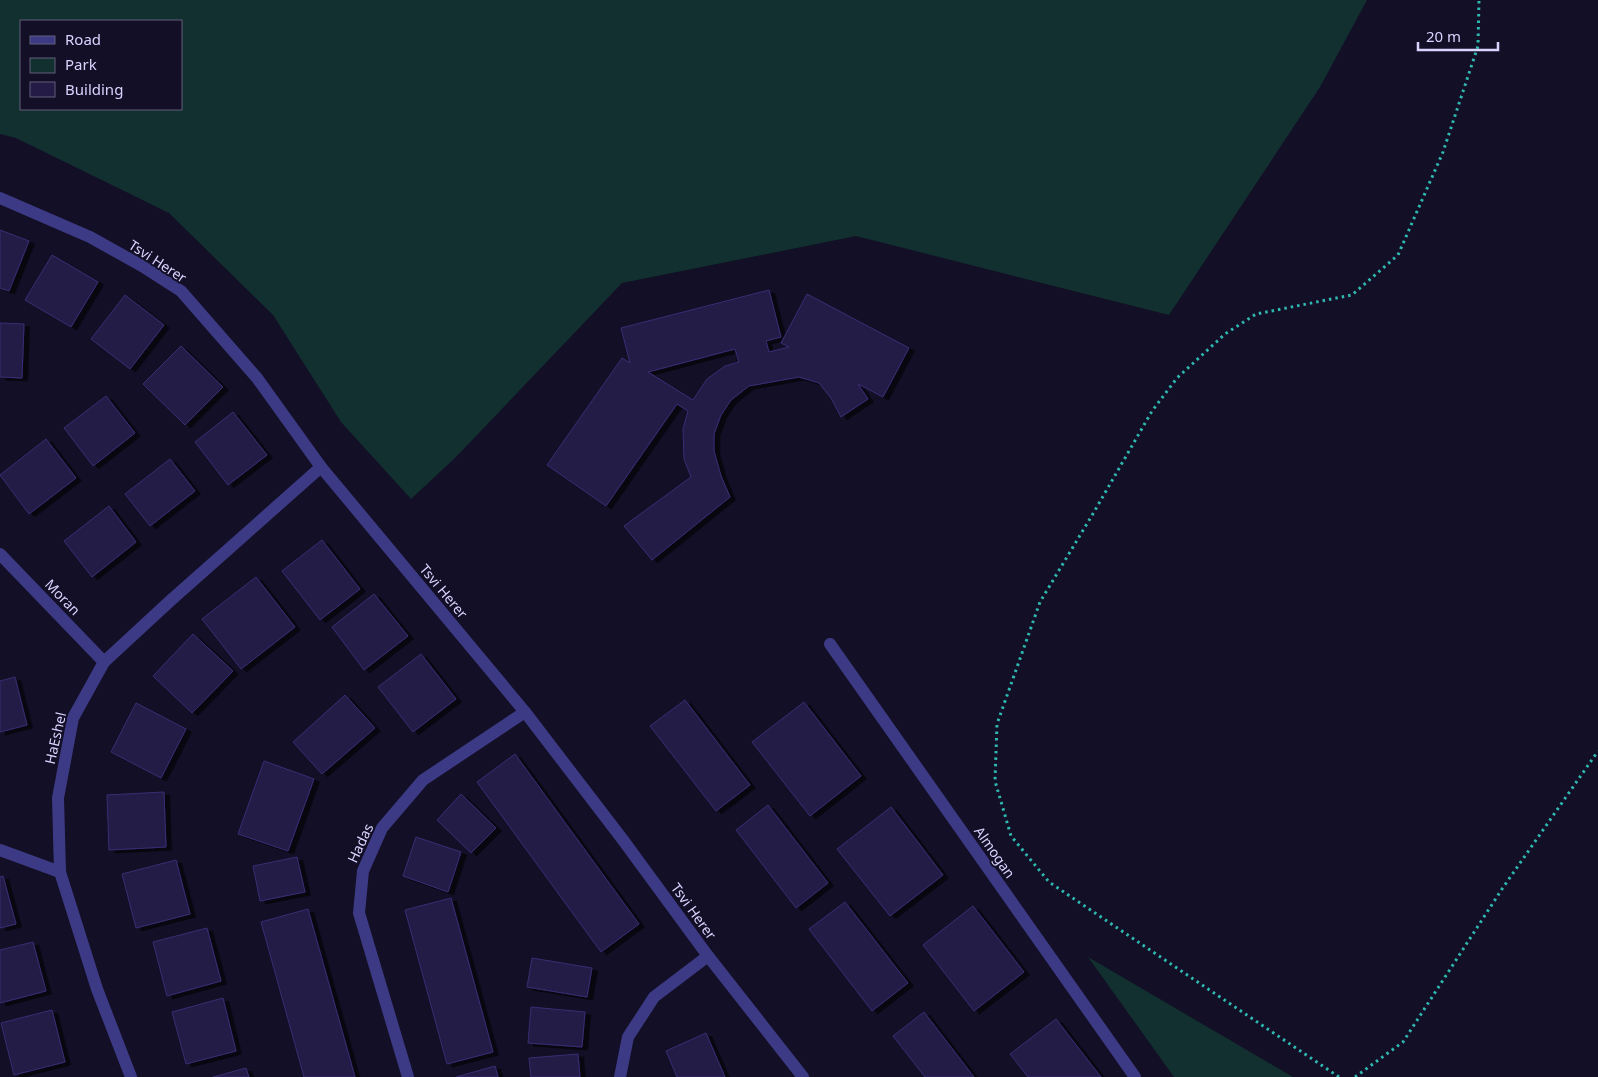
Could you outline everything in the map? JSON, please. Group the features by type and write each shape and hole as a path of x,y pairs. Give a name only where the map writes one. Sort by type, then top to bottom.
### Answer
{"street":[{"name":"Tsvi Herer","path":"0,198 90,237 142,266 181,292 257,378 321,467 525,712 623,840 708,956 803,1077"},
{"name":"HaEshel","path":"131,1077 97,989 60,872 58,798 73,718 104,662 177,594 321,467"},
{"name":"Moran","path":"0,554 104,662"},
{"name":"Almogan","path":"830,644 1135,1077"},
{"name":"Hadas","path":"408,1077 359,913 363,871 382,828 423,780 525,712"},
{"path":"0,850 60,872"},
{"path":"620,1077 628,1037 654,997 708,956"}],"path":[{"path":"1339,1077 1049,882 1011,836 995,782 997,724 1040,602 1152,410 1177,378 1225,334 1256,314 1352,295 1398,255 1443,152 1478,46 1479,0"},
{"path":"1355,1077 1402,1042 1502,889 1598,751"}],"green space":[{"path":"0,0 1367,0 1320,87 1169,315 856,236 622,283 456,457 411,499 341,422 273,315 169,213 16,138 0,134"},
{"path":"1088,957 1293,1077 1174,1077"}],"building":[{"path":"0,230 29,241 9,291 0,288"},
{"path":"52,255 98,282 71,327 25,300"},
{"path":"769,290 781,337 766,341 769,352 789,347 781,343 807,294 909,348 883,397 858,384 868,399 841,417 831,398 819,383 799,377 749,386 731,400 721,415 714,434 714,451 721,476 730,497 652,560 624,526 691,477 684,459 683,429 688,411 677,404 606,506 547,465 622,358 630,363 621,328","holes":["735,349 739,362 725,366 707,379 693,400 648,372"]},
{"path":"125,295 164,325 130,369 91,339"},
{"path":"0,323 24,324 22,378 0,377"},
{"path":"181,346 223,387 185,425 143,384"},
{"path":"106,396 135,433 93,466 64,428"},
{"path":"233,412 267,455 228,485 195,442"},
{"path":"46,439 76,478 29,514 0,475"},
{"path":"170,459 195,491 150,526 125,494"},
{"path":"109,506 136,542 92,577 64,541"},
{"path":"322,540 360,589 320,620 282,571"},
{"path":"256,577 295,627 241,669 202,619"},
{"path":"374,594 408,636 364,670 332,627"},
{"path":"193,634 233,671 192,713 153,676"},
{"path":"421,654 456,699 413,732 378,687"},
{"path":"15,677 27,725 0,732 0,681"},
{"path":"345,695 375,728 322,774 293,742"},
{"path":"685,700 750,785 716,811 650,726"},
{"path":"804,702 861,776 810,816 752,742"},
{"path":"136,703 186,729 161,778 111,752"},
{"path":"515,754 639,924 601,952 477,782"},
{"path":"264,761 314,779 288,851 238,834"},
{"path":"164,792 166,847 109,850 107,795"},
{"path":"461,794 496,828 471,853 437,820"},
{"path":"768,805 828,883 796,908 736,830"},
{"path":"891,807 943,875 890,916 837,849"},
{"path":"416,837 461,852 448,892 403,876"},
{"path":"297,857 305,892 260,901 253,866"},
{"path":"176,860 190,914 136,928 122,874"},
{"path":"3,876 16,924 0,928 0,877"},
{"path":"451,898 493,1052 447,1064 405,910"},
{"path":"845,902 908,983 872,1011 809,929"},
{"path":"973,906 1024,972 974,1011 923,945"},
{"path":"308,909 355,1077 304,1077 261,922"},
{"path":"207,928 221,981 167,996 153,942"},
{"path":"33,942 46,991 0,1003 0,950"},
{"path":"532,958 592,968 587,997 527,987"},
{"path":"223,998 236,1051 186,1064 172,1012"},
{"path":"531,1007 585,1012 582,1047 528,1043"},
{"path":"52,1010 65,1062 14,1075 1,1023"},
{"path":"924,1012 974,1077 925,1077 893,1036"},
{"path":"1056,1019 1101,1077 1028,1077 1010,1054"},
{"path":"706,1033 725,1077 677,1077 666,1051"},
{"path":"578,1054 580,1077 531,1077 529,1058"},
{"path":"495,1066 498,1077 456,1077"},
{"path":"246,1068 249,1077 213,1077"}]}
